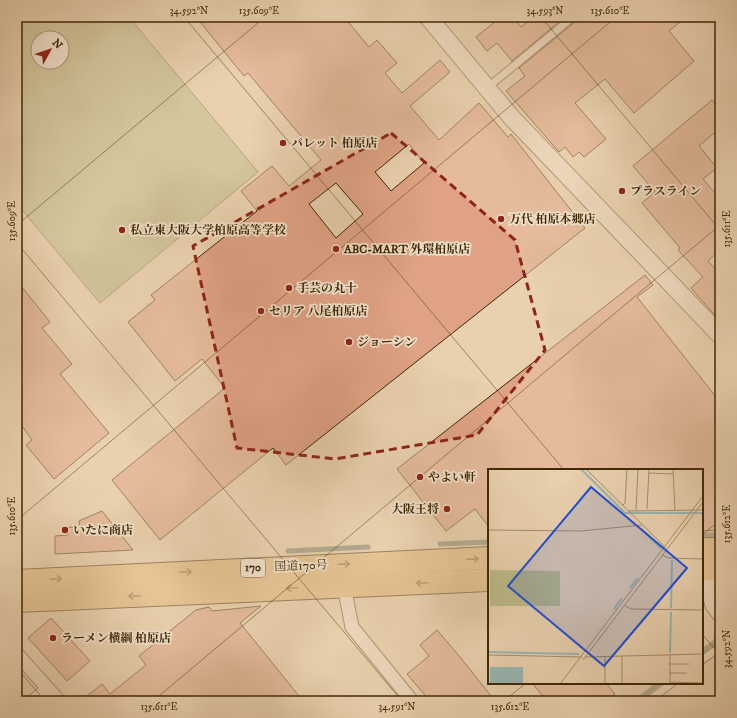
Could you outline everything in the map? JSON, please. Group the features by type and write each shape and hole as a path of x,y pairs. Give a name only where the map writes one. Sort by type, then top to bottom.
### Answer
{"highway":[{"path":"706,563 720,549"},
{"name":"国道170号","path":"17,581 488,558"},
{"name":"国道170号","path":"17,602 488,580"}],"street":[{"path":"428,17 512,118 720,335"},
{"path":"706,563 714,605 720,613"},
{"path":"344,586 352,627 412,701"},
{"path":"17,654 59,701"},
{"path":"33,701 48,689"}],"lane":[{"path":"487,88 573,17"},
{"path":"703,659 720,647"},
{"path":"648,701 671,684"}],"highlighted area":[{"path":"391,133 515,240 545,350 477,435 335,459 237,448 193,246"}],"shaded area":[{"path":"17,17 129,17 258,172 100,303 17,204"}],"building":[{"path":"196,17 344,17 369,47 377,40 397,63 385,73 402,93 440,60 450,72 410,106 439,140 479,103 508,137 511,134 585,228 286,465 273,448 160,540 112,480 225,388 202,359 175,381 128,322 155,300 151,295 257,211 241,191 272,166 289,186 321,160 248,73 244,76","holes":["409,144 424,163 391,191 375,172","336,183 363,214 336,238 309,204"]},
{"path":"501,17 513,17 521,27 533,17 565,17 512,61 497,43 487,51 476,37"},
{"path":"578,17 686,17 669,31 694,61 634,113 605,79 575,103 606,139 584,157 579,152 573,157 565,147 559,152 506,91 525,76 519,68 576,21"},
{"path":"712,100 720,109 720,128 699,146 717,168 703,179 720,199 720,204 714,209 720,216 720,250 708,261 720,274 720,321 691,288 703,277 678,250 680,248 642,203 655,192 633,166"},
{"path":"645,275 653,285 637,297 720,402 718,474 720,475 720,530 703,531 703,469 488,469 488,526 475,509 446,531 397,469"},
{"path":"17,281 50,322 42,328 72,364 60,374 109,433 54,479 26,445 32,440 17,419"},
{"path":"102,511 133,550 55,554 55,536 68,535 68,527 80,528 79,521"},
{"path":"261,606 240,623 303,701 81,701 102,684 110,694 146,665 139,656 196,610 209,607 212,611"},
{"path":"51,618 90,661 67,681 28,638"},
{"path":"437,630 495,701 430,701 407,674 429,656 420,645"},
{"path":"533,684 607,684 615,694 606,701 547,701"}],"waterway":[{"path":"703,535 720,535"},
{"path":"440,544 488,542"},
{"path":"288,551 368,547"},
{"path":"703,651 716,641 717,626"},
{"path":"636,701 659,684"}],"place":[{"name":"パレット 柏原店","path":"283,143"},
{"name":"プラスライン","path":"622,191"},
{"name":"万代 柏原本郷店","path":"501,219"},
{"name":"私立東大阪大学柏原高等学校","path":"122,230"},
{"name":"ABC-MART 外環柏原店","path":"336,249"},
{"name":"手芸の丸十","path":"289,288"},
{"name":"セリア 八尾柏原店","path":"261,311"},
{"name":"ジョーシン","path":"349,342"},
{"name":"やよい軒","path":"420,477"},
{"name":"大阪王将","path":"447,509"},
{"name":"いたに商店","path":"65,530"},
{"name":"ラーメン横綱 柏原店","path":"53,638"}]}
